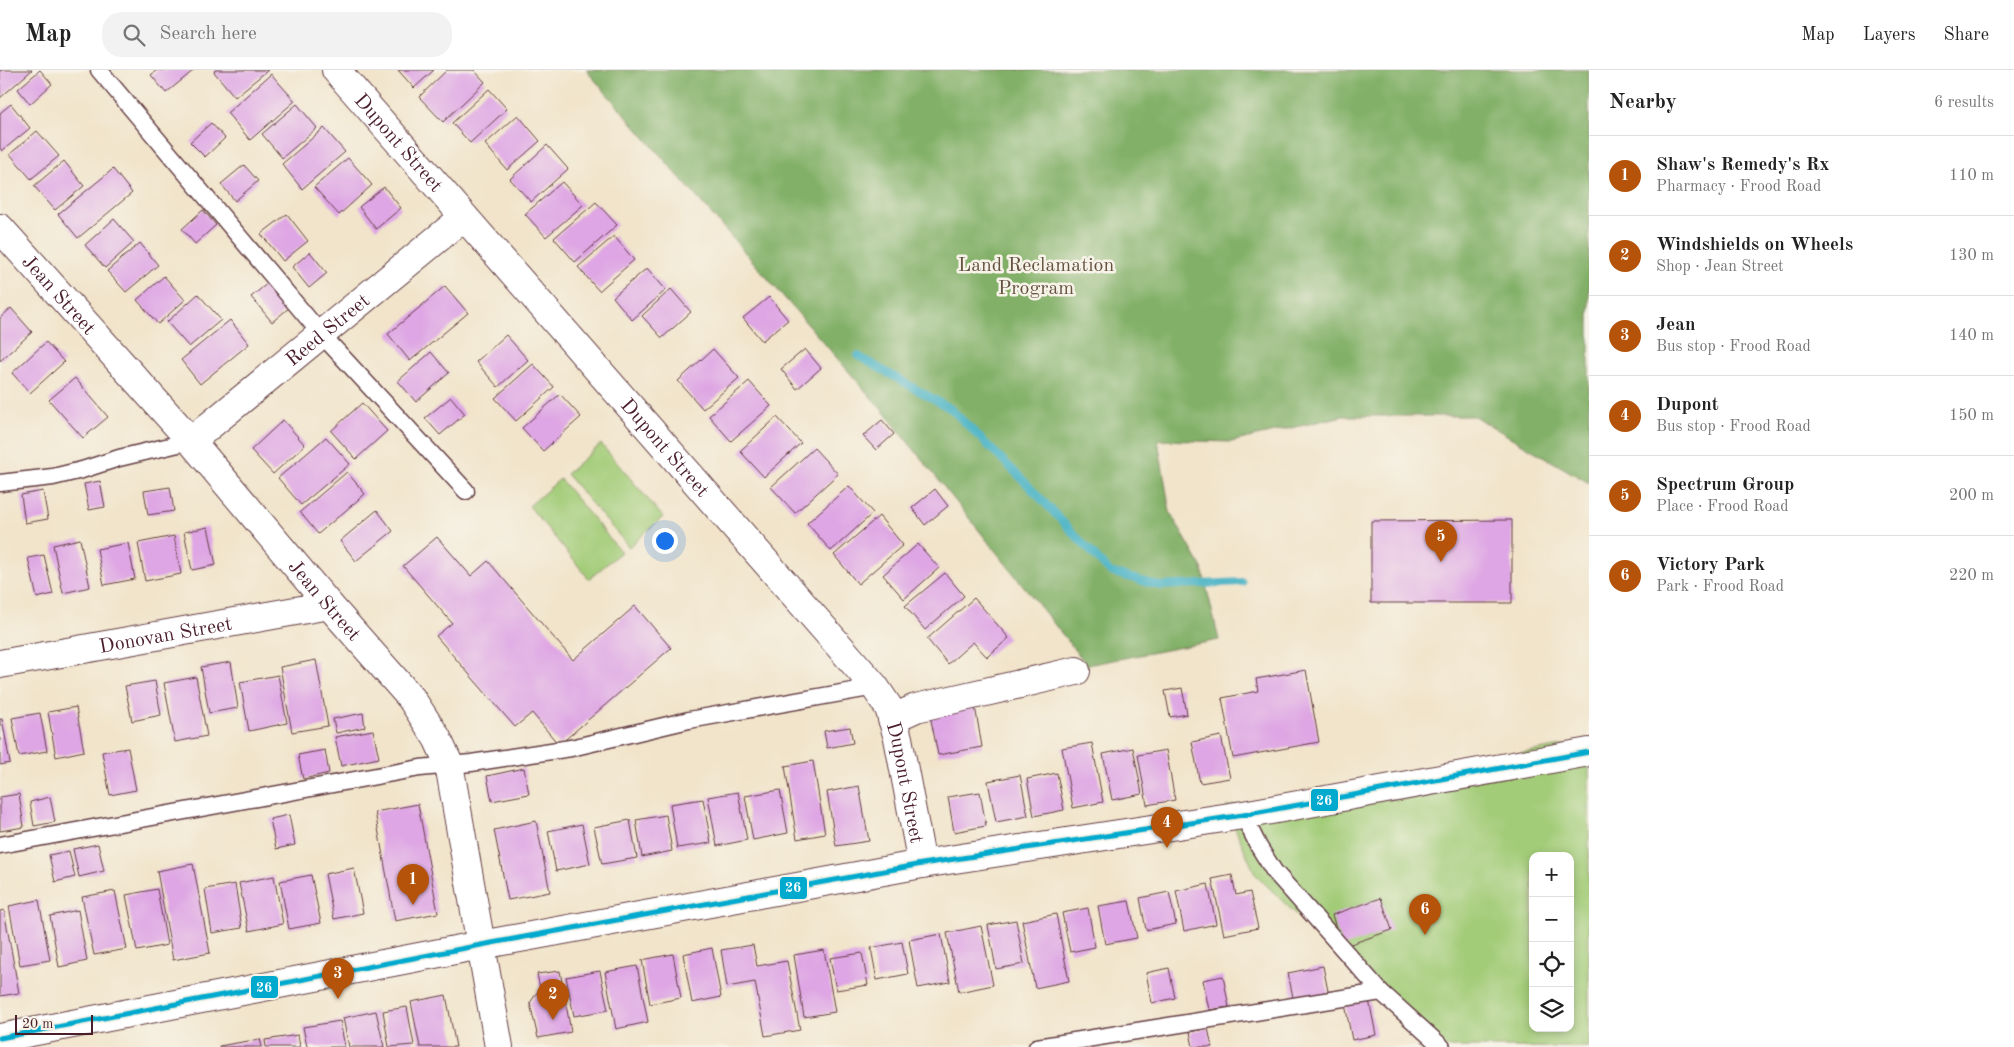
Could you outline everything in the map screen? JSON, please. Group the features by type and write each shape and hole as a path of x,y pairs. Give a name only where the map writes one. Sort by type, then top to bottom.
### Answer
{"street":[{"name":"Dupont Street","path":"336,70 875,687 890,708 900,747 922,864"},
{"name":"Reed Street","path":"191,441 464,217"},
{"name":"Jean Street","path":"0,228 191,441 329,605 411,698 437,738 449,764 499,1047"},
{"name":"Donovan Street","path":"0,664 329,605"},
{"path":"892,718 916,708 1076,671"},
{"path":"0,1038 481,945 922,864 1243,815 1589,752"}],"lane":[{"path":"99,70 322,335 466,491"},
{"path":"0,483 53,477 119,458 191,441"},
{"path":"0,845 420,768 471,763 571,748 689,720 875,687"},
{"path":"1243,815 1274,871 1381,992 1442,1047"},
{"path":"1037,1047 1381,992"}],"green space":[{"name":"Land Reclamation Program","path":"586,70 1589,70 1589,483 1474,416 1343,416 1231,442 1158,440 1170,512 1202,568 1219,640 1087,665 883,411"},
{"path":"601,444 663,517 629,547 566,474"},
{"path":"560,479 621,552 589,579 529,506"},
{"path":"1589,741 1589,1047 1436,1047 1378,995 1255,874 1226,807"}],"building":[{"path":"0,70 32,70 0,98"},
{"path":"40,70 52,84 30,104 18,89"},
{"path":"157,70 194,70 166,93 151,75"},
{"path":"215,70 268,70 235,97 214,72"},
{"path":"398,70 434,70 414,88"},
{"path":"447,70 474,70 485,82 443,122 419,97"},
{"path":"271,74 295,101 250,140 227,113"},
{"path":"489,89 507,109 470,143 452,123"},
{"path":"11,104 30,128 2,151 0,148 0,113"},
{"path":"297,104 317,128 282,158 262,134"},
{"path":"518,115 540,141 507,170 485,144"},
{"path":"211,123 225,138 205,157 190,142"},
{"path":"324,128 345,152 302,189 282,164"},
{"path":"37,131 59,156 31,179 10,154"},
{"path":"547,145 568,169 531,202 510,179"},
{"path":"348,158 372,185 339,215 314,187"},
{"path":"64,161 84,186 55,210 34,186"},
{"path":"244,165 258,181 235,201 221,184"},
{"path":"113,169 132,193 78,238 58,214"},
{"path":"562,182 583,205 546,237 525,214"},
{"path":"384,187 401,208 376,229 359,207"},
{"path":"596,202 617,225 575,262 554,238"},
{"path":"203,210 216,225 195,244 182,229"},
{"path":"287,214 308,241 283,261 261,234"},
{"path":"114,219 134,242 105,268 85,245"},
{"path":"614,236 634,260 599,291 578,267"},
{"path":"140,243 158,265 126,292 107,271"},
{"path":"310,252 327,273 309,288 292,267"},
{"path":"647,268 666,290 632,320 613,297"},
{"path":"164,276 185,300 158,324 137,300"},
{"path":"269,282 290,307 272,322 251,297"},
{"path":"445,286 468,313 410,361 388,334"},
{"path":"671,289 691,312 662,338 642,316"},
{"path":"198,294 221,320 189,347 167,322"},
{"path":"769,297 788,320 762,341 743,318"},
{"path":"11,308 32,332 0,361 0,318"},
{"path":"230,320 249,344 200,384 181,360"},
{"path":"506,335 528,360 498,387 476,362"},
{"path":"46,342 64,362 30,393 12,373"},
{"path":"713,349 739,378 703,409 678,381"},
{"path":"805,349 821,368 797,389 781,369"},
{"path":"431,352 449,373 416,402 398,381"},
{"path":"533,364 554,387 516,421 495,398"},
{"path":"75,378 108,417 83,438 49,400"},
{"path":"749,381 771,406 731,441 709,416"},
{"path":"560,394 581,417 543,451 522,428"},
{"path":"451,397 465,414 440,435 425,418"},
{"path":"362,403 387,431 356,459 331,431"},
{"path":"777,417 801,443 764,477 740,451"},
{"path":"283,420 305,445 273,474 251,450"},
{"path":"882,420 894,434 876,450 863,436"},
{"path":"326,437 350,464 301,505 278,478"},
{"path":"814,448 838,474 795,513 771,487"},
{"path":"347,472 365,494 318,534 300,512"},
{"path":"100,481 105,507 89,510 84,484"},
{"path":"849,486 873,513 831,551 807,523"},
{"path":"170,487 174,511 148,515 144,491"},
{"path":"935,489 948,506 925,525 912,508"},
{"path":"43,491 48,519 25,523 21,495"},
{"path":"377,510 393,531 356,561 340,541"},
{"path":"879,516 903,545 858,584 834,555"},
{"path":"1512,520 1512,603 1371,603 1371,521"},
{"path":"208,527 216,565 192,570 184,532"},
{"path":"174,536 181,574 145,581 138,543"},
{"path":"437,537 471,576 488,561 573,660 635,606 671,648 559,745 532,713 515,727 436,636 452,623 403,566"},
{"path":"80,539 90,587 63,593 53,545"},
{"path":"128,543 135,579 104,585 97,549"},
{"path":"918,544 939,568 904,599 883,575"},
{"path":"44,555 53,594 37,598 28,558"},
{"path":"945,573 964,596 925,630 905,606"},
{"path":"974,598 1009,638 987,657 973,642 948,664 927,639"},
{"path":"316,660 328,726 292,732 280,667"},
{"path":"231,662 238,708 209,713 201,667"},
{"path":"1306,670 1319,742 1233,758 1222,698 1258,691 1256,679"},
{"path":"278,675 287,723 249,731 240,682"},
{"path":"196,677 207,736 175,742 164,683"},
{"path":"155,681 161,715 132,721 125,686"},
{"path":"1182,688 1187,714 1170,717 1165,691"},
{"path":"975,706 982,747 938,755 930,715"},
{"path":"76,707 84,751 56,757 48,712"},
{"path":"40,713 47,751 19,756 12,718"},
{"path":"363,713 365,727 336,733 333,719"},
{"path":"0,719 2,719 10,763 0,765"},
{"path":"850,727 853,743 827,748 824,731"},
{"path":"373,730 379,758 341,766 335,737"},
{"path":"1221,736 1230,778 1200,783 1192,742"},
{"path":"1092,743 1103,802 1073,808 1062,748"},
{"path":"128,748 136,790 110,795 102,752"},
{"path":"1133,748 1142,794 1112,800 1103,754"},
{"path":"325,750 329,773 303,779 298,755"},
{"path":"1166,750 1175,800 1147,805 1138,755"},
{"path":"813,761 825,834 797,839 785,766"},
{"path":"524,768 529,794 492,801 487,776"},
{"path":"1057,773 1064,810 1034,816 1027,779"},
{"path":"1020,775 1028,816 996,822 988,781"},
{"path":"859,786 869,841 836,846 827,792"},
{"path":"780,790 788,833 753,840 745,796"},
{"path":"738,792 747,840 717,846 708,797"},
{"path":"980,792 986,826 954,832 948,797"},
{"path":"19,794 24,827 0,831 0,797"},
{"path":"50,797 55,822 34,826 30,802"},
{"path":"703,799 711,843 677,848 670,804"},
{"path":"418,804 438,913 395,921 375,812"},
{"path":"289,815 295,845 276,849 270,819"},
{"path":"666,815 672,851 642,857 636,820"},
{"path":"630,820 637,858 602,864 594,827"},
{"path":"536,821 550,892 508,900 494,830"},
{"path":"582,824 590,864 556,871 548,831"},
{"path":"98,844 104,871 79,877 73,849"},
{"path":"69,851 75,877 55,882 49,855"},
{"path":"193,864 210,953 173,960 157,871"},
{"path":"354,868 363,913 334,919 325,874"},
{"path":"311,875 321,923 289,929 280,881"},
{"path":"1232,875 1236,895 1250,892 1258,928 1224,935 1212,879"},
{"path":"274,876 283,924 249,931 239,883"},
{"path":"235,884 242,928 212,933 205,889"},
{"path":"1208,884 1216,924 1184,931 1176,891"},
{"path":"157,889 167,945 137,951 126,895"},
{"path":"115,891 127,949 94,955 82,897"},
{"path":"1169,892 1176,924 1146,930 1140,898"},
{"path":"1381,898 1392,930 1342,947 1332,915"},
{"path":"39,900 50,960 20,965 9,906"},
{"path":"1129,901 1137,938 1105,944 1098,906"},
{"path":"1088,908 1095,947 1070,952 1062,913"},
{"path":"4,910 19,993 0,996 0,911"},
{"path":"78,910 87,961 59,967 50,916"},
{"path":"1056,914 1069,981 1035,988 1022,921"},
{"path":"1016,920 1024,964 996,969 988,925"},
{"path":"981,926 993,985 959,992 947,933"},
{"path":"941,934 950,982 918,988 909,940"},
{"path":"902,942 908,974 877,980 871,948"},
{"path":"753,945 757,966 787,961 800,1030 765,1036 755,982 727,987 721,950"},
{"path":"712,948 721,997 692,1003 683,954"},
{"path":"824,950 835,1012 804,1017 794,955"},
{"path":"862,953 868,985 836,990 830,958"},
{"path":"673,954 681,998 650,1004 642,960"},
{"path":"637,966 648,1022 616,1029 605,972"},
{"path":"1323,966 1329,996 1294,1002 1288,973"},
{"path":"1169,968 1175,998 1152,1003 1146,973"},
{"path":"560,971 571,1032 538,1038 530,1003 540,988 537,974"},
{"path":"600,971 608,1010 574,1016 566,977"},
{"path":"1223,976 1229,1007 1209,1010 1203,980"},
{"path":"446,995 456,1047 420,1047 411,1002"},
{"path":"1369,1000 1376,1035 1352,1040 1345,1004"},
{"path":"407,1007 414,1045 389,1047 383,1011"},
{"path":"376,1011 384,1047 349,1047 343,1018"},
{"path":"340,1021 345,1047 307,1047 303,1027"},
{"path":"1208,1028 1212,1047 1193,1047 1190,1032"},
{"path":"298,1035 300,1047 266,1047 265,1040"},
{"path":"260,1039 262,1047 219,1047 219,1046"}],"waterway":[{"path":"858,356 951,409 1025,482 1110,572 1160,586 1242,582"}],"transit line":[{"name":"26","path":"0,1038 481,945 922,864 1243,815 1589,752"}],"place":[{"name":"Spectrum Group","path":"1441,562"},
{"name":"Dupont","path":"1167,848"},
{"name":"Shaw's Remedy's Rx","path":"413,905"},
{"name":"Victory Park","path":"1425,935"},
{"name":"Jean","path":"338,999"},
{"name":"Windshields on Wheels","path":"553,1020"}]}
